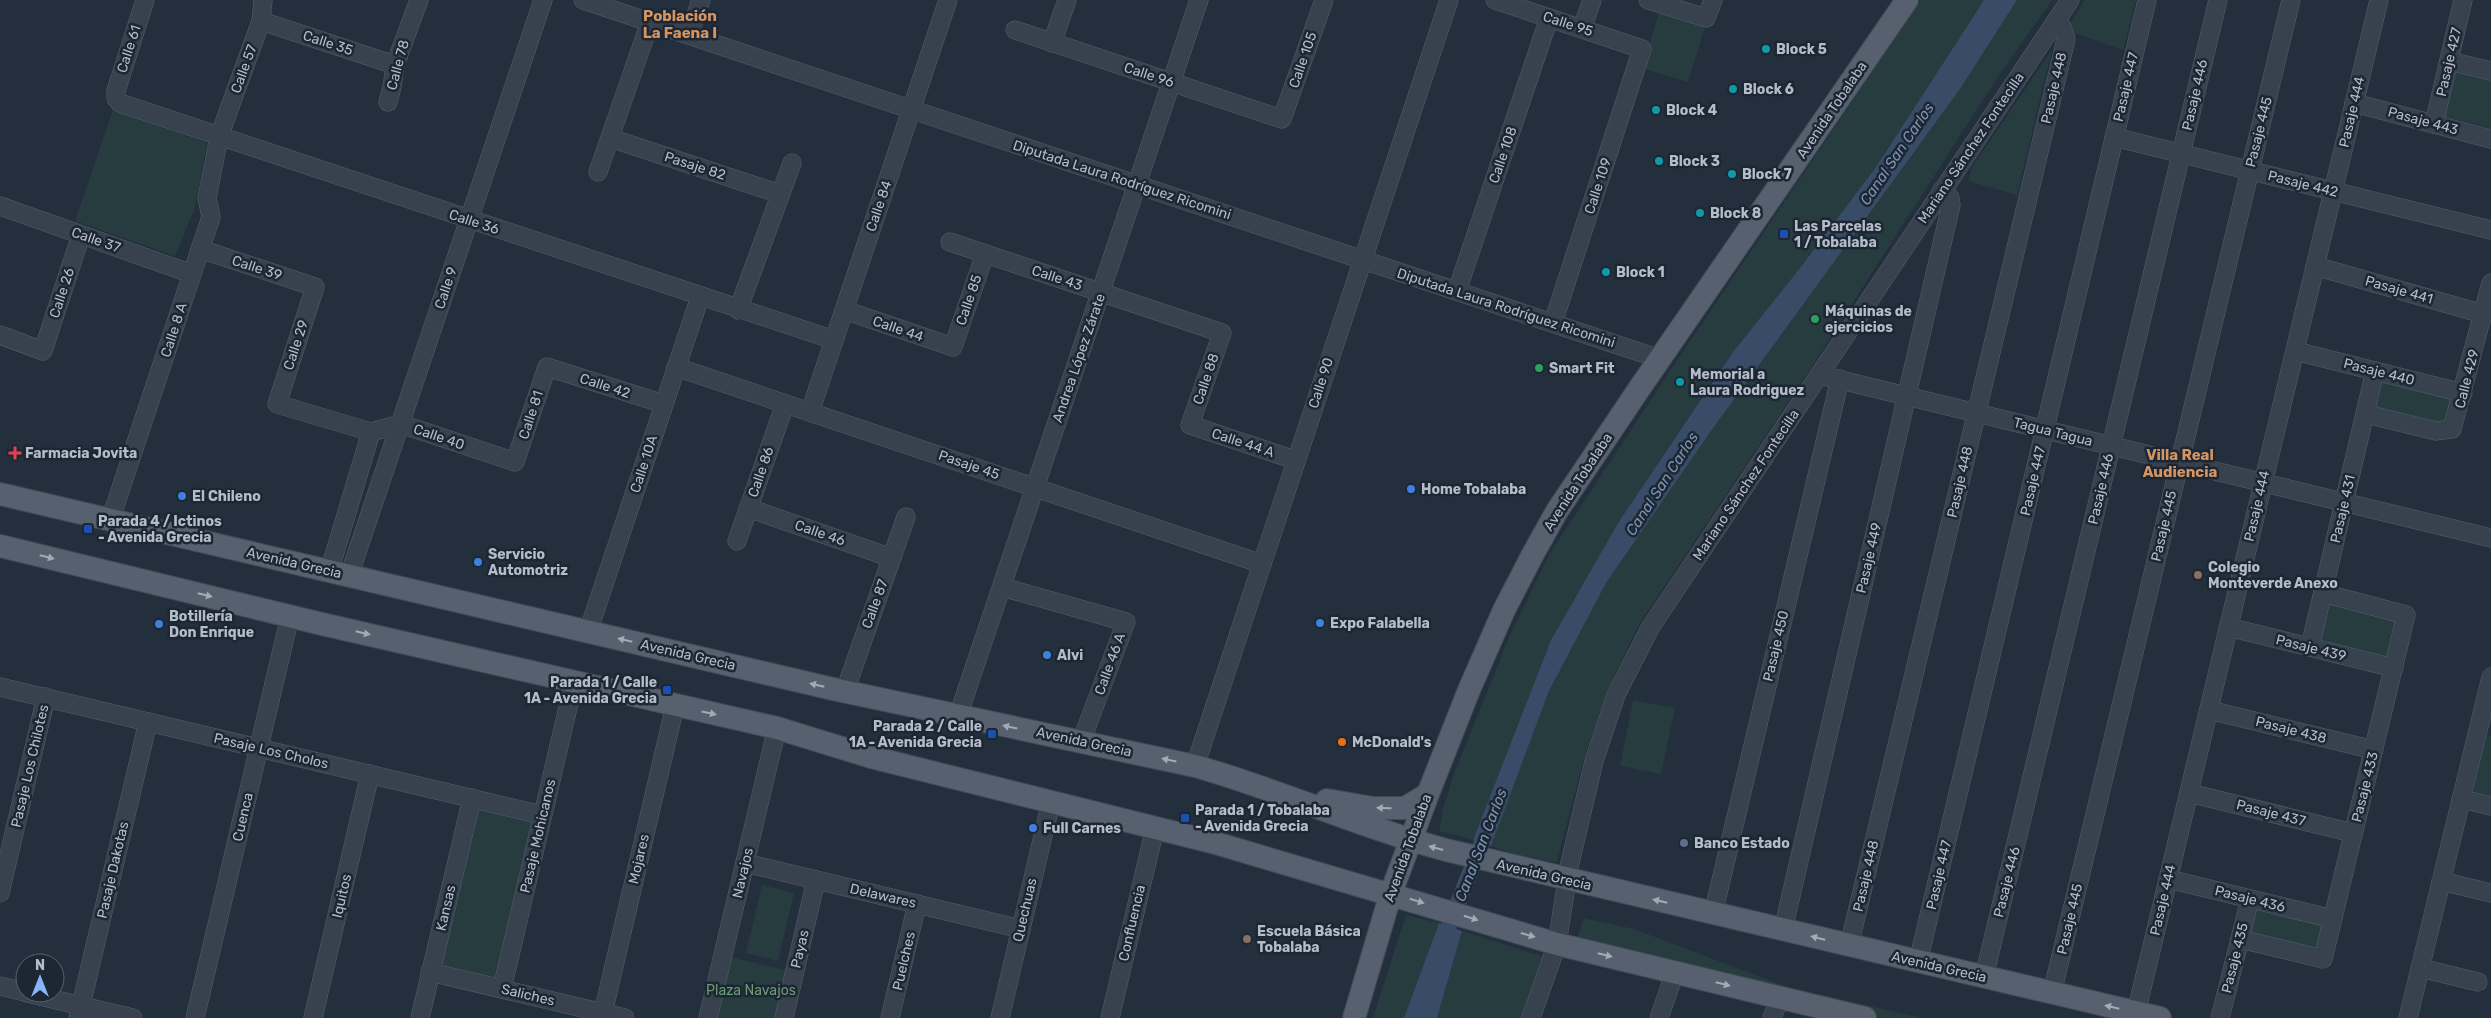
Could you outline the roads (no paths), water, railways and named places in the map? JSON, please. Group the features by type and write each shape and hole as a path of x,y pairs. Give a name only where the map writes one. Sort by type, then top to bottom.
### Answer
{"main road":[{"name":"Avenida Tobalaba","path":"1354,1018 1391,893 1428,794 1473,681 1504,610 1533,554 1557,511 1907,0"},
{"name":"Avenida Grecia","path":"0,494 845,691 1195,766 1234,777 1411,841 1462,855 2160,1018"},
{"path":"0,546 290,616 675,706 778,728 871,757 1155,828 1391,893 1557,944 1675,972 1776,1008 1865,1018"},
{"path":"1234,777 1322,799 1373,808 1405,808 1428,794"}],"street":[{"name":"Calle 61","path":"116,98 116,91 146,0"},
{"name":"Calle 57","path":"219,137 261,21 263,0"},
{"name":"Calle 78","path":"388,102 395,65 419,0"},
{"name":"Calle 9","path":"339,574 401,424 543,0"},
{"path":"689,35 701,0"},
{"name":"Calle 84","path":"810,412 948,0"},
{"path":"1052,43 1067,0"},
{"name":"Andrea López Zárate","path":"958,716 1199,0"},
{"name":"Calle 105","path":"1282,119 1324,0"},
{"name":"Calle 90","path":"1195,766 1449,0"},
{"name":"Calle 95","path":"1495,0 1642,49"},
{"path":"1585,20 1592,0"},
{"path":"1648,0 1706,18 1712,0"},
{"name":"Mariano Sánchez Fontecilla","path":"1531,1018 1557,944 1567,880 1594,761 1616,695 1650,628 2070,0"},
{"name":"Pasaje 447","path":"1918,962 2147,0"},
{"name":"Pasaje 446","path":"1984,977 2218,0"},
{"name":"Pasaje 445","path":"2052,993 2291,0"},
{"name":"Pasaje 444","path":"2136,1012 2379,0"},
{"name":"Pasaje 427","path":"2434,124 2463,0"},
{"name":"Diputada Laura Rodríguez Ricomini","path":"590,1 1660,359"},
{"name":"Calle 108","path":"1457,291 1549,18"},
{"name":"Calle 35","path":"261,21 395,65"},
{"path":"598,172 650,22"},
{"name":"Pasaje 448","path":"1849,946 2066,38 2062,27 2054,23"},
{"name":"Calle 96","path":"1015,30 1282,119"},
{"name":"Calle 109","path":"1553,323 1642,49"},
{"path":"2449,61 2491,71"},
{"name":"Calle 36","path":"116,98 120,103 219,137 738,310 834,340"},
{"name":"Pasaje 443","path":"2354,103 2491,139"},
{"name":"Calle 8 A","path":"110,521 211,217 207,198 219,137"},
{"name":"Pasaje 442","path":"2114,137 2491,230"},
{"name":"Pasaje 82","path":"610,138 780,194"},
{"path":"738,310 792,163"},
{"name":"Pasaje 449","path":"1783,930 1951,205 1950,198 1942,190"},
{"name":"Calle 37","path":"0,206 192,274"},
{"name":"Calle 26","path":"0,335 43,350 82,235"},
{"name":"Calle 43","path":"950,242 1222,333"},
{"name":"Calle 39","path":"200,249 314,287"},
{"name":"Calle 85","path":"953,347 985,254"},
{"name":"Pasaje 441","path":"2315,266 2484,314"},
{"name":"Calle 429","path":"2366,414 2436,432 2452,429 2491,283"},
{"name":"Calle 29","path":"314,287 277,404 371,432"},
{"name":"Calle 10A","path":"588,632 700,297"},
{"name":"Calle 44","path":"844,310 953,347"},
{"name":"Calle 88","path":"1190,425 1222,333"},
{"name":"Pasaje 440","path":"2295,351 2463,393"},
{"name":"Calle 42","path":"546,367 664,404"},
{"name":"Calle 81","path":"515,462 546,367"},
{"name":"Pasaje 45","path":"676,367 1262,564"},
{"name":"Pasaje 431","path":"2310,647 2375,371"},
{"name":"Tagua Tagua","path":"1820,375 2491,538"},
{"name":"Pasaje 450","path":"1713,914 1840,380"},
{"name":"Calle 86","path":"737,541 785,404"},
{"name":"Calle 40","path":"371,432 401,424 515,462"},
{"name":"Calle 44 A","path":"1190,425 1296,460"},
{"path":"339,574 371,432"},
{"name":"Calle 46","path":"748,508 892,558"},
{"name":"Calle 87","path":"845,691 906,517"},
{"name":"Calle 46 A","path":"1002,587 1126,622 1081,742"},
{"name":"Pasaje 433","path":"2240,939 2323,959 2394,668 2406,615 2323,593"},
{"name":"Cuenca","path":"195,1018 290,616"},
{"name":"Pasaje 439","path":"2228,627 2394,668"},
{"path":"2408,1018 2461,799 2485,726 2491,677"},
{"name":"Pasaje Mohicanos","path":"502,989 574,682"},
{"name":"Pasaje Los Cholos","path":"0,687 542,815"},
{"name":"Pasaje Los Chilotes","path":"0,893 3,870 46,698"},
{"name":"Mojares","path":"603,1013 675,706"},
{"name":"Pasaje 438","path":"2209,710 2374,750"},
{"name":"Pasaje Dakotas","path":"80,1012 148,722"},
{"name":"Navajos","path":"708,1018 778,728"},
{"name":"Iquitos","path":"313,1018 370,774"},
{"name":"Pasaje 437","path":"2189,793 2354,833"},
{"name":"Kansas","path":"420,1018 472,798"},
{"path":"2461,799 2491,806"},
{"name":"Quechuas","path":"1000,1018 1051,802"},
{"name":"Confluencia","path":"1110,1018 1155,828"},
{"name":"Delawares","path":"745,863 1020,929"},
{"name":"Pasaje 436","path":"2168,879 2333,919"},
{"name":"Payas","path":"784,1018 816,880"},
{"path":"2441,882 2491,893"},
{"name":"Pasaje 435","path":"2220,1018 2250,899"},
{"name":"Puelches","path":"890,1018 917,904"},
{"path":"2420,968 2478,982"},
{"name":"Saliches","path":"430,972 625,1018"},
{"path":"1659,1018 1675,972"},
{"path":"0,986 15,990"},
{"path":"54,1003 80,1012 133,1018"}],"water":[{"path":"1984,0 2017,0 1960,89 1711,431 1606,583 1549,691 1491,846 1473,840 1551,640 1618,523 1733,352 1800,268 1876,167"},
{"path":"1439,923 1462,931 1437,1018 1404,1018"}],"waterway":[{"name":"Canal San Carlos","path":"1441,946 1490,822"}],"place":[{"name":"Block 5","path":"1766,49"},
{"name":"Block 6","path":"1733,89"},
{"name":"Block 4","path":"1656,110"},
{"name":"Block 3","path":"1659,161"},
{"name":"Block 7","path":"1732,174"},
{"name":"Block 8","path":"1700,213"},
{"name":"Las Parcelas 1 / Tobalaba","path":"1784,234"},
{"name":"Block 1","path":"1606,272"},
{"name":"Máquinas de ejercicios","path":"1815,319"},
{"name":"Smart Fit","path":"1539,368"},
{"name":"Memorial a Laura Rodriguez","path":"1680,382"},
{"name":"Farmacia Jovita","path":"15,453"},
{"name":"Home Tobalaba","path":"1411,489"},
{"name":"El Chileno","path":"182,496"},
{"name":"Parada 4 / Ictinos - Avenida Grecia","path":"88,529"},
{"name":"Servicio Automotriz","path":"478,562"},
{"name":"Colegio Monteverde Anexo","path":"2198,575"},
{"name":"Expo Falabella","path":"1320,623"},
{"name":"Botillería Don Enrique","path":"159,624"},
{"name":"Alvi","path":"1047,655"},
{"name":"Parada 1 / Calle 1A - Avenida Grecia","path":"667,690"},
{"name":"Parada 2 / Calle 1A - Avenida Grecia","path":"992,734"},
{"name":"McDonald's","path":"1342,742"},
{"name":"Parada 1 / Tobalaba - Avenida Grecia","path":"1185,818"},
{"name":"Full Carnes","path":"1033,828"},
{"name":"Banco Estado","path":"1684,843"},
{"name":"Escuela Básica Tobalaba","path":"1247,939"}],"district":[{"name":"Población La Faena I","path":"680,24"},
{"name":"Villa Real Audiencia","path":"2180,464"}],"park label":[{"name":"Plaza Navajos","path":"751,990"}]}
